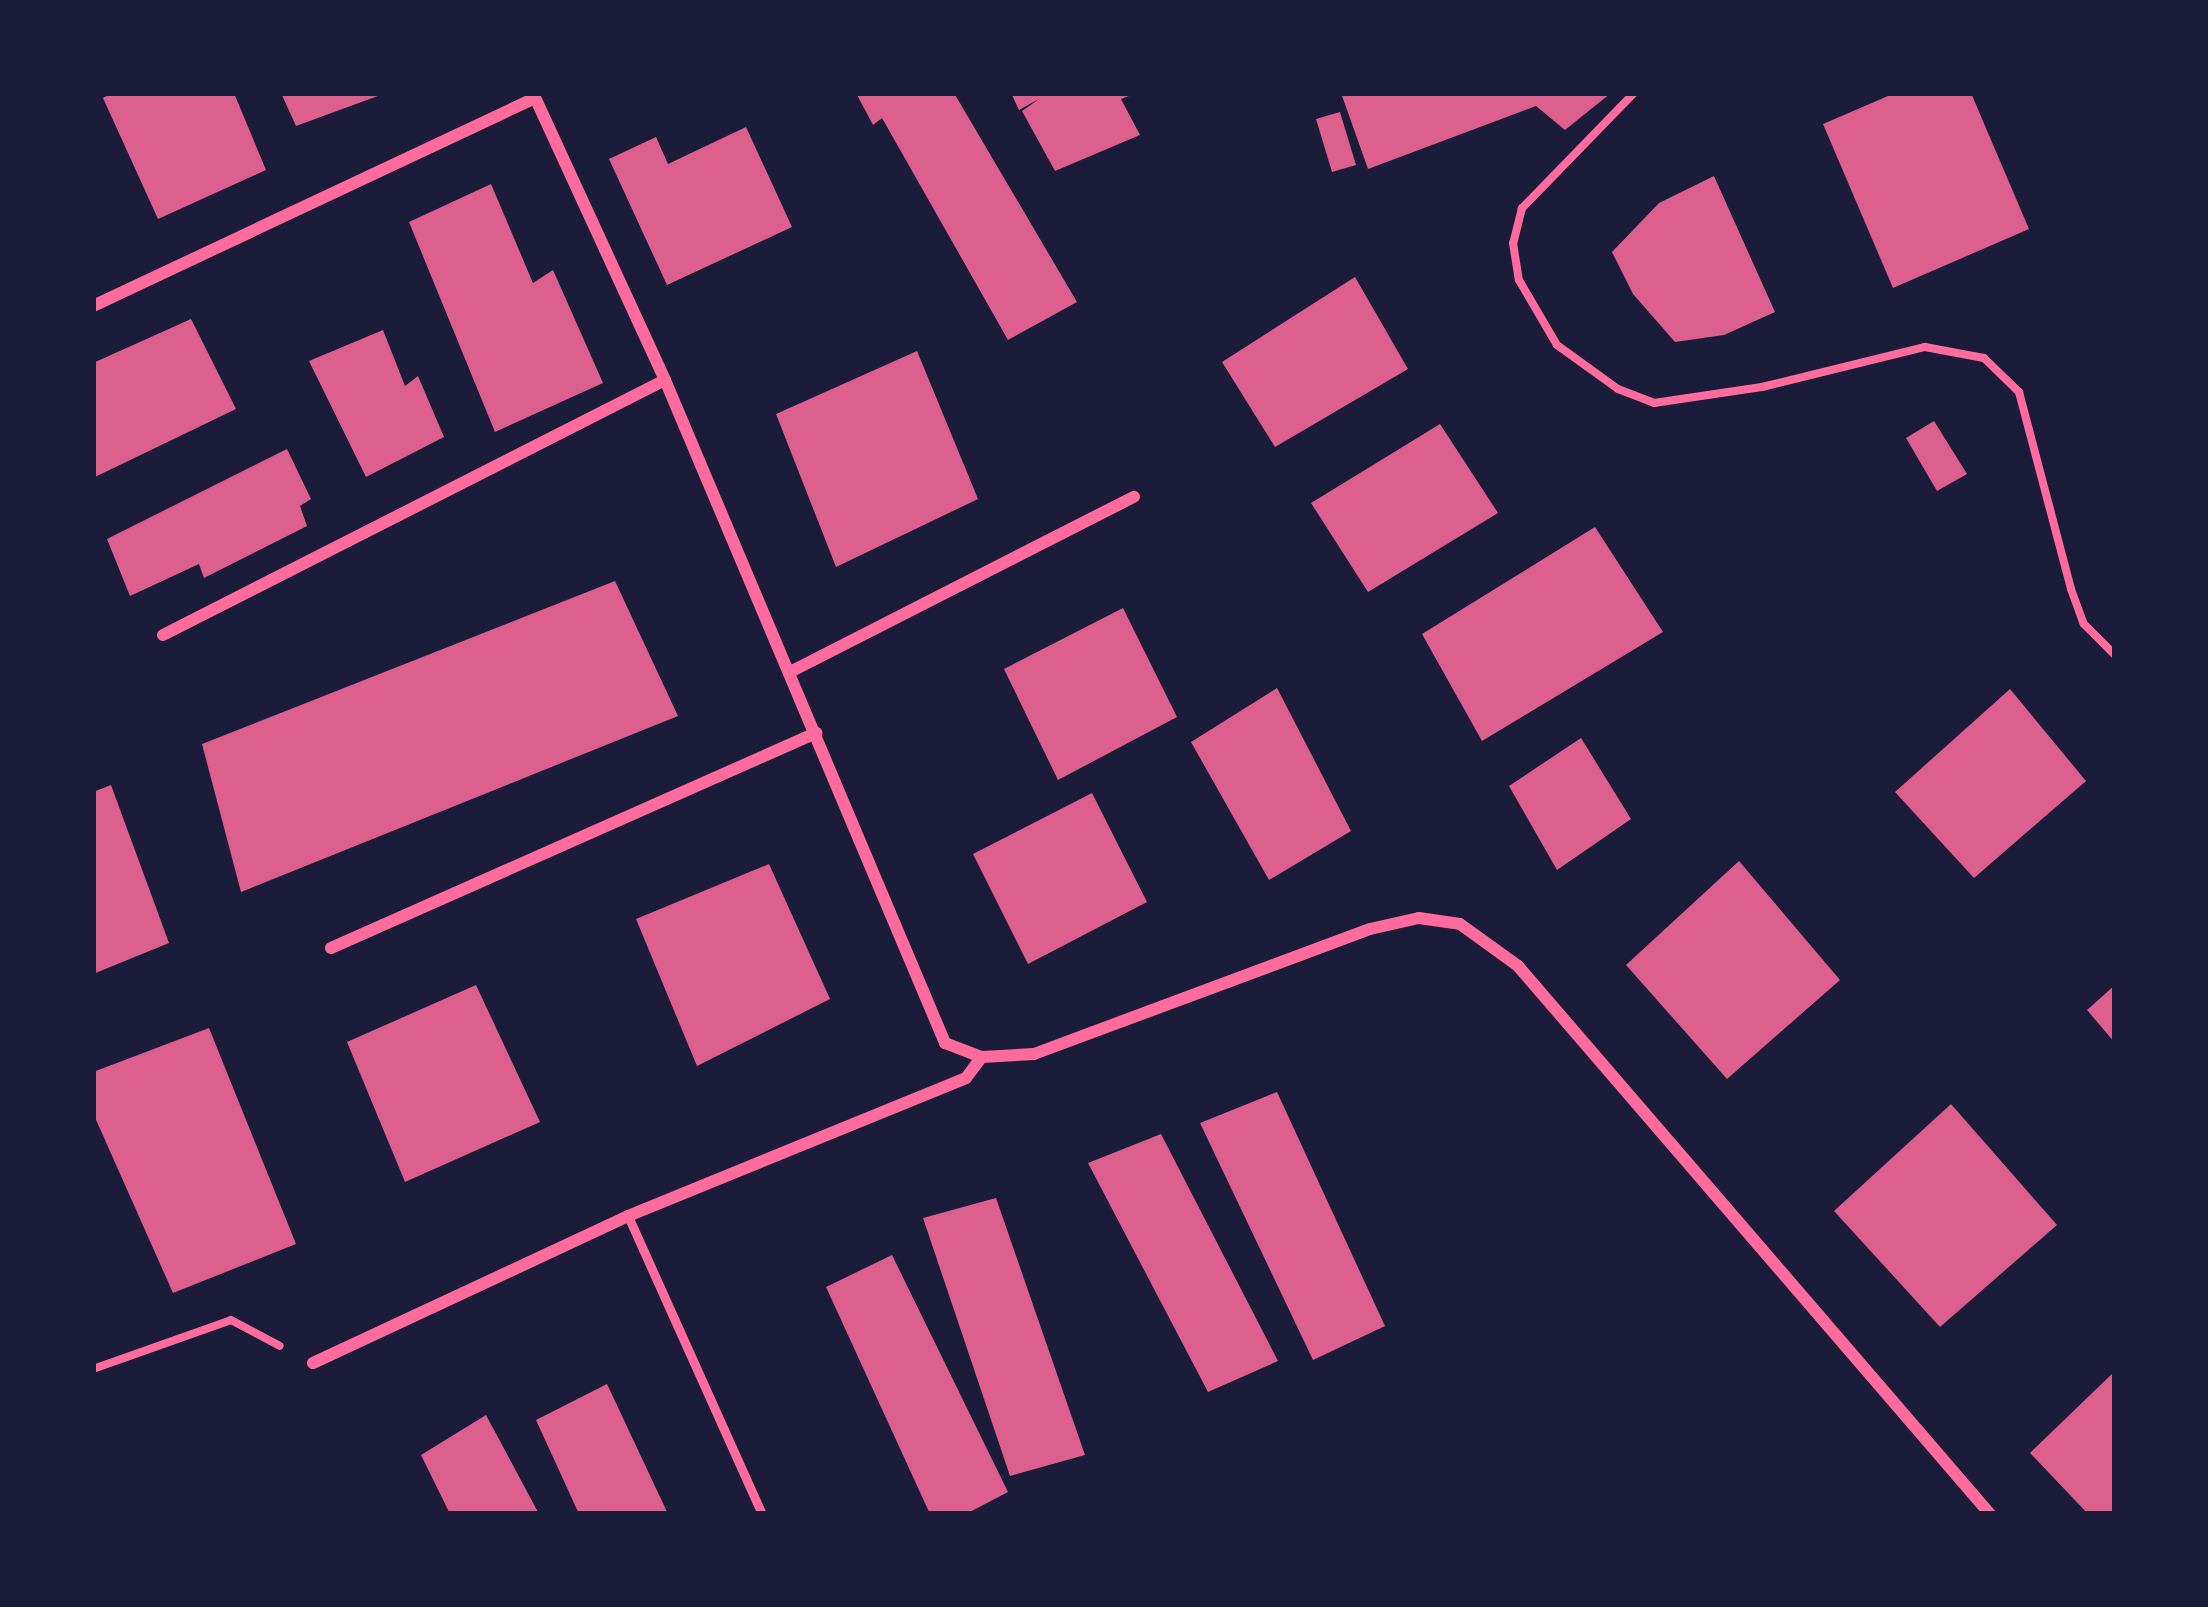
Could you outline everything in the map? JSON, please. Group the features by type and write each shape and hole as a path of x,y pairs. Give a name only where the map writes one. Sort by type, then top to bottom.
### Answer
{"street":[{"path":"93,306 534,95 665,380 945,1043 982,1057 1034,1054 1370,929 1420,918 1460,924 1518,967 1990,1514"},
{"path":"163,635 665,380"},
{"path":"790,672 1134,497"},
{"path":"331,948 816,733"},
{"path":"313,1363 628,1216 966,1078 982,1057"}],"lane":[{"path":"628,1216 762,1514"}],"path":[{"path":"1634,93 1522,208 1513,244 1519,280 1557,345 1618,389 1654,403 1762,387 1924,347 1984,358 2019,392 2071,590 2084,624 2115,656"},
{"path":"93,1369 231,1319 313,1363"}],"building":[{"path":"112,93 234,93 266,170 158,219 103,98"},
{"path":"281,93 386,93 296,126"},
{"path":"856,93 954,93 1077,302 1008,340 882,118 873,125"},
{"path":"1011,93 1137,93 1121,99 1140,135 1055,171 1022,111 1039,99 1019,110"},
{"path":"1341,93 1611,93 1565,130 1536,106 1368,169"},
{"path":"1895,93 1971,93 2029,229 1893,288 1823,124"},
{"path":"1340,112 1356,165 1332,172 1316,119"},
{"path":"746,127 792,227 667,285 609,159 656,137 668,164"},
{"path":"1714,176 1775,312 1724,335 1675,342 1633,294 1612,252 1659,203"},
{"path":"491,184 533,283 553,270 603,383 495,432 409,222"},
{"path":"1355,277 1408,369 1275,447 1222,362"},
{"path":"191,319 236,409 95,477 93,363"},
{"path":"383,330 405,386 418,376 444,437 366,477 309,361"},
{"path":"917,351 978,499 836,567 776,414"},
{"path":"1934,421 1967,474 1937,491 1906,438"},
{"path":"1440,424 1498,513 1368,592 1311,503"},
{"path":"287,449 311,499 300,506 307,526 204,578 199,564 130,596 107,539"},
{"path":"1595,527 1663,632 1482,741 1422,634"},
{"path":"615,581 678,716 241,892 202,744"},
{"path":"1123,608 1177,717 1058,780 1004,669"},
{"path":"1277,688 1351,831 1269,880 1191,742"},
{"path":"2010,689 2086,781 1974,878 1895,792"},
{"path":"1581,738 1631,819 1557,870 1509,786"},
{"path":"111,785 169,943 93,974 93,792"},
{"path":"1092,793 1147,902 1028,964 973,854"},
{"path":"1739,861 1840,980 1727,1079 1626,965"},
{"path":"769,864 830,999 697,1066 636,919"},
{"path":"476,985 540,1122 405,1182 347,1042"},
{"path":"2115,985 2115,1043 2087,1010"},
{"path":"209,1028 296,1244 173,1293 93,1113 93,1072"},
{"path":"1277,1092 1385,1326 1313,1360 1200,1123"},
{"path":"1951,1104 2057,1225 1940,1327 1834,1211"},
{"path":"1161,1134 1278,1361 1208,1392 1088,1163"},
{"path":"996,1198 1085,1455 1010,1476 923,1218"},
{"path":"892,1255 1008,1492 966,1514 930,1514 826,1287"},
{"path":"2115,1371 2115,1514 2088,1514 2030,1453"},
{"path":"607,1384 668,1514 579,1514 536,1420"},
{"path":"486,1415 539,1514 450,1514 421,1455"}]}
